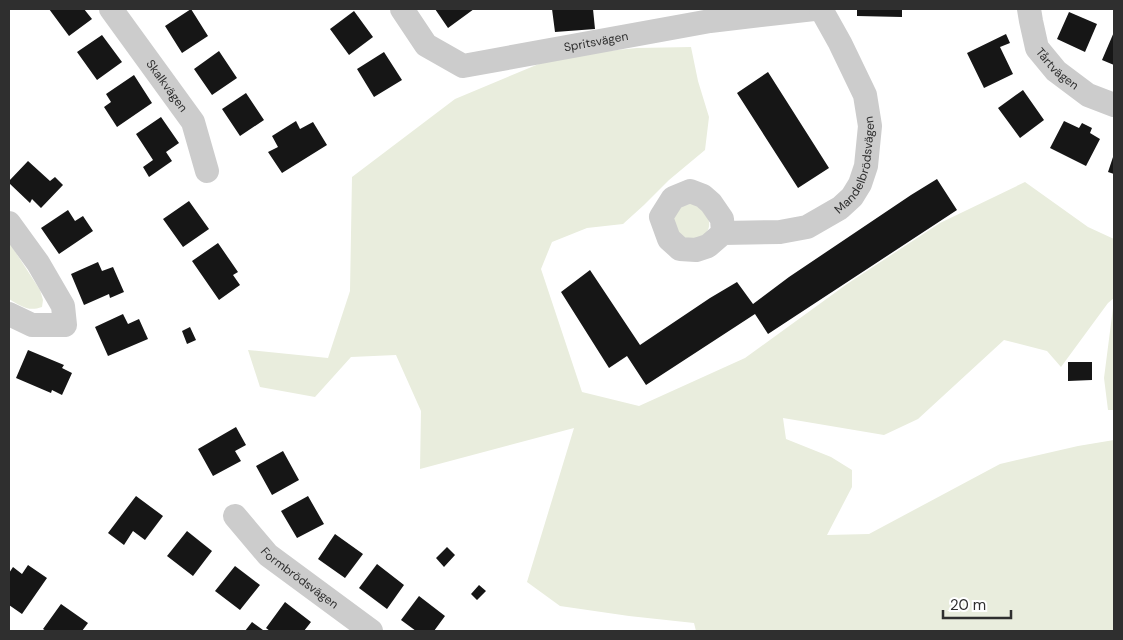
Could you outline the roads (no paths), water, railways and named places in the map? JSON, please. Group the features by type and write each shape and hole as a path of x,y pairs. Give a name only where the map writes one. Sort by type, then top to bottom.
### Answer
{"street":[{"name":"Skalkvägen","path":"110,9 193,122 207,171"},
{"name":"Spritsvägen","path":"402,9 426,45 463,66 710,21 814,9"},
{"name":"Mandelbrödsvägen","path":"723,233 780,232 807,227 840,208 852,197 860,184 866,166 870,126 865,95 821,9"},
{"name":"Tårtvägen","path":"1029,9 1037,48 1056,71 1088,94 1114,105"},
{"path":"9,223 38,263 63,306 65,325 32,325 9,314"},
{"name":"Formbrödsvägen","path":"235,516 268,555 371,631"}]}
